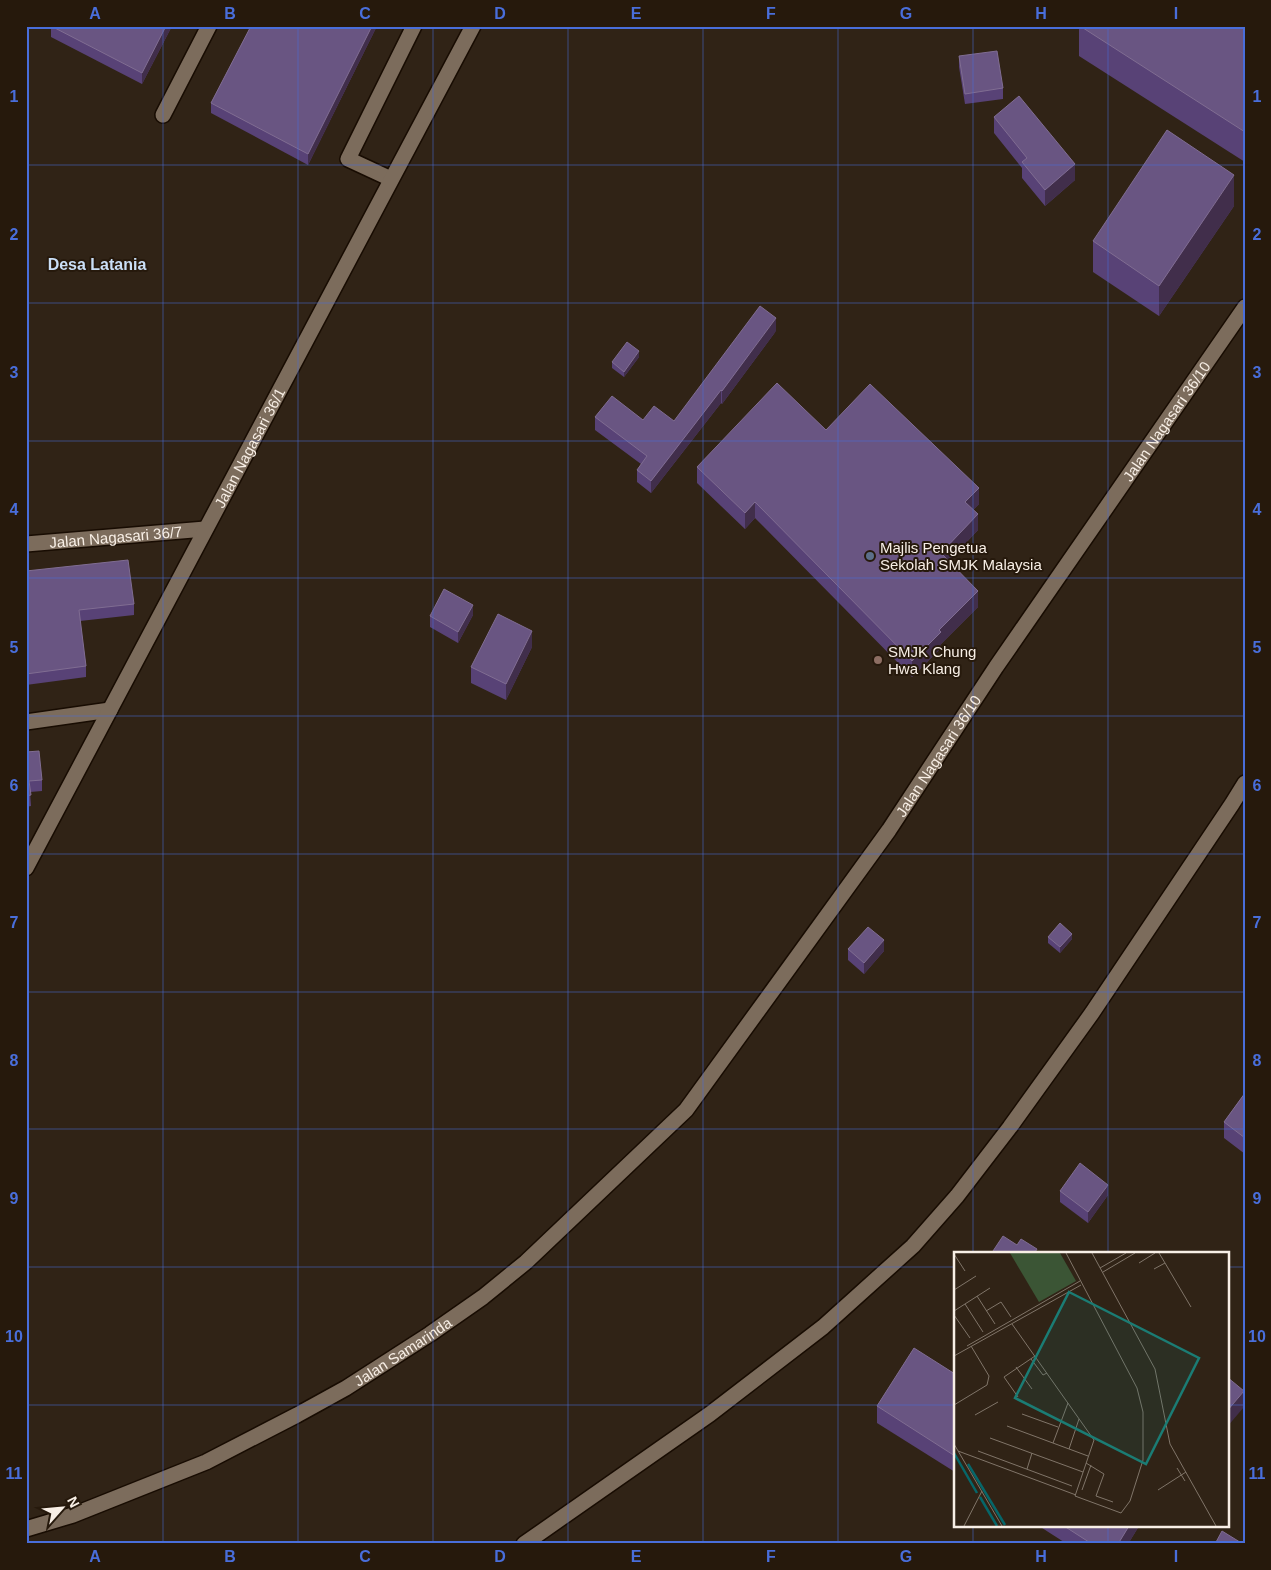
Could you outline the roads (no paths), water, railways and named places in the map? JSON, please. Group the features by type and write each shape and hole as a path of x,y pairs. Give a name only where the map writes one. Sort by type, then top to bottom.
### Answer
{"street":[{"path":"163,116 209,26"},
{"path":"391,179 348,159 414,26"},
{"name":"Jalan Nagasari 36/1","path":"26,868 472,26"},
{"name":"Jalan Nagasari 36/10","path":"710,1075 889,830 991,676 1245,307"},
{"name":"Jalan Nagasari 36/7","path":"26,544 205,529"},
{"path":"26,722 110,710"},
{"path":"524,1544 710,1414 816,1333 913,1246 956,1196 1004,1135 1092,1013 1245,783"},
{"name":"Jalan Samarinda","path":"26,1529 73,1515 206,1462 346,1388 430,1334 483,1297 526,1262 686,1110 710,1075"}],"place":[{"name":"Majlis Pengetua Sekolah SMJK Malaysia","path":"870,556"},
{"name":"SMJK Chung Hwa Klang","path":"878,660"}],"district":[{"name":"Desa Latania","path":"97,264"}]}
